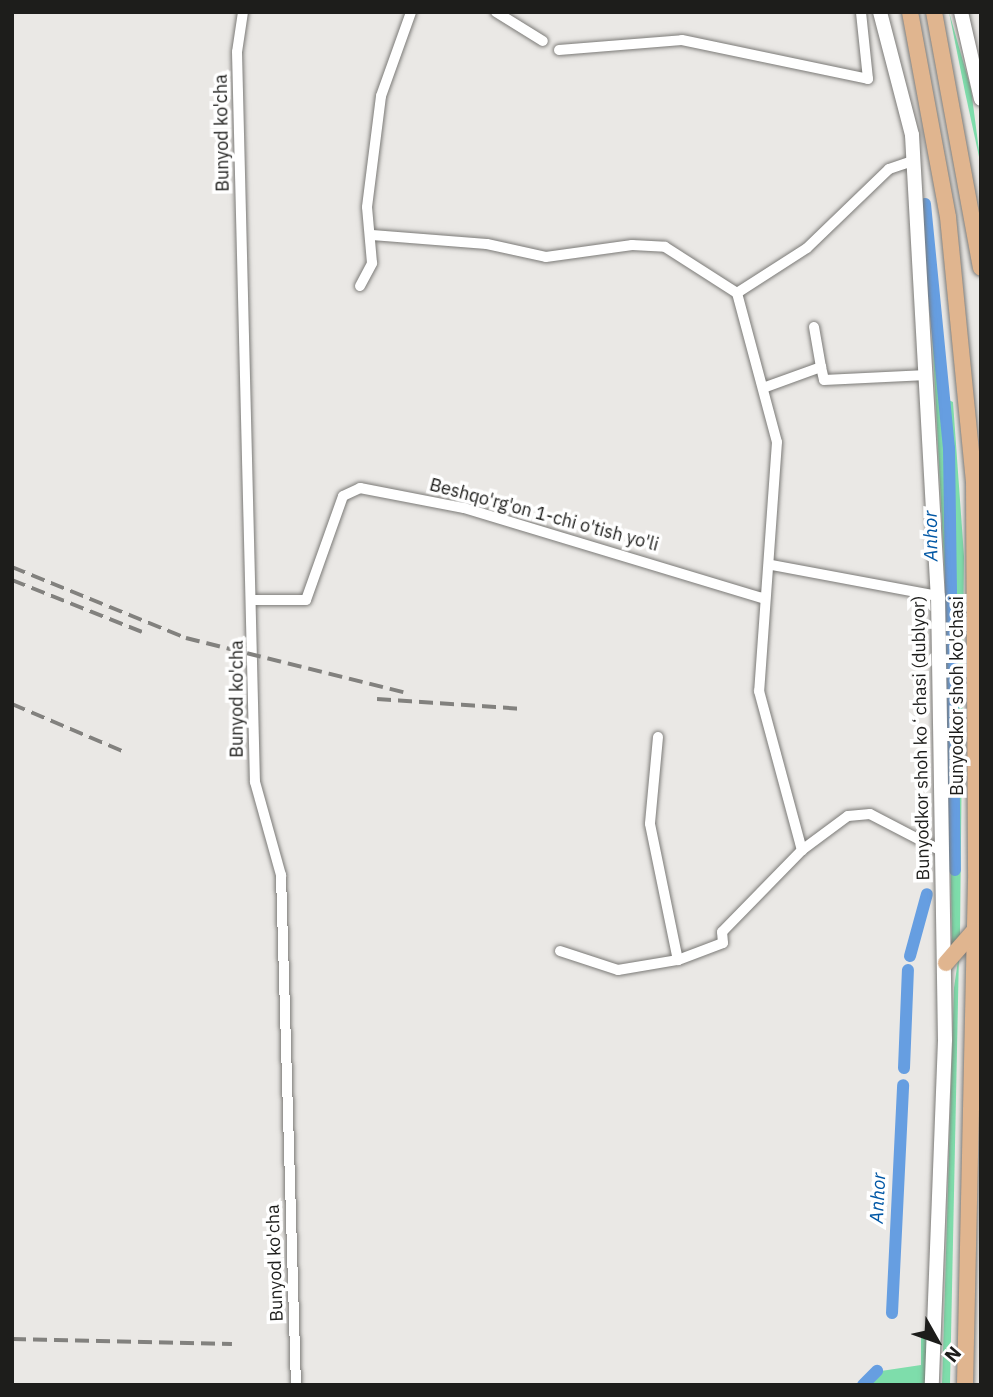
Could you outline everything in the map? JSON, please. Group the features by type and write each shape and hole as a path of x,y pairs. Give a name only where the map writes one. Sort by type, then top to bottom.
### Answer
{"main road":[{"name":"Bunyodkor shoh ko'chasi","path":"910,12 935,132 959,306 979,600 974,931 977,1005 965,1385"},
{"path":"933,12 981,268"},
{"path":"946,963 974,931"}],"street":[{"path":"360,286 369,277 372,235 367,207 381,96 411,12"},
{"path":"496,12 543,41"},
{"path":"559,50 681,40 868,79 860,12"},
{"name":"Bunyodkor shoh koʻchasi (dublyor)","path":"880,12 912,161 939,596 941,851 946,963 932,1385"},
{"path":"961,12 981,99"},
{"name":"Bunyod ko'cha","path":"239,13 254,600 255,782 281,875 296,1385"},
{"path":"737,293 807,248 889,169 912,161"},
{"path":"372,235 487,244 546,257 632,245 665,247 737,293 777,442 772,565 762,598 763,718 802,850"},
{"path":"814,327 824,380 927,375"},
{"path":"763,387 821,368"},
{"name":"Beshqo'rg'on 1-chi o'tish yo'li","path":"254,600 306,600 343,496 360,488 464,508 762,598"},
{"path":"772,565 939,596"},
{"path":"658,737 650,824 678,960"},
{"path":"561,950 618,970 678,960 723,943 722,932 802,850 848,817 870,814 941,851"}],"green space":[{"path":"949,12 971,89 981,166 965,92"},
{"path":"926,218 944,398 953,402 964,556 960,935 952,944 946,598"},
{"path":"959,953 950,1385 942,1385 954,988"},
{"path":"921,1334 927,1339 926,1385 870,1385 881,1371 921,1365"}],"waterway":[{"name":"Anhor","path":"925,204 949,448 955,870"},
{"name":"Anhor","path":"910,956 927,894"},
{"name":"Anhor","path":"904,1068 908,970"},
{"name":"Anhor","path":"892,1313 903,1085"},
{"name":"Anhor","path":"863,1385 877,1371"}],"railway":[{"path":"12,567 186,638 407,693"},
{"path":"12,580 142,632"},
{"path":"377,699 523,709"},
{"path":"12,704 127,753"},
{"path":"12,1339 232,1344"}]}
